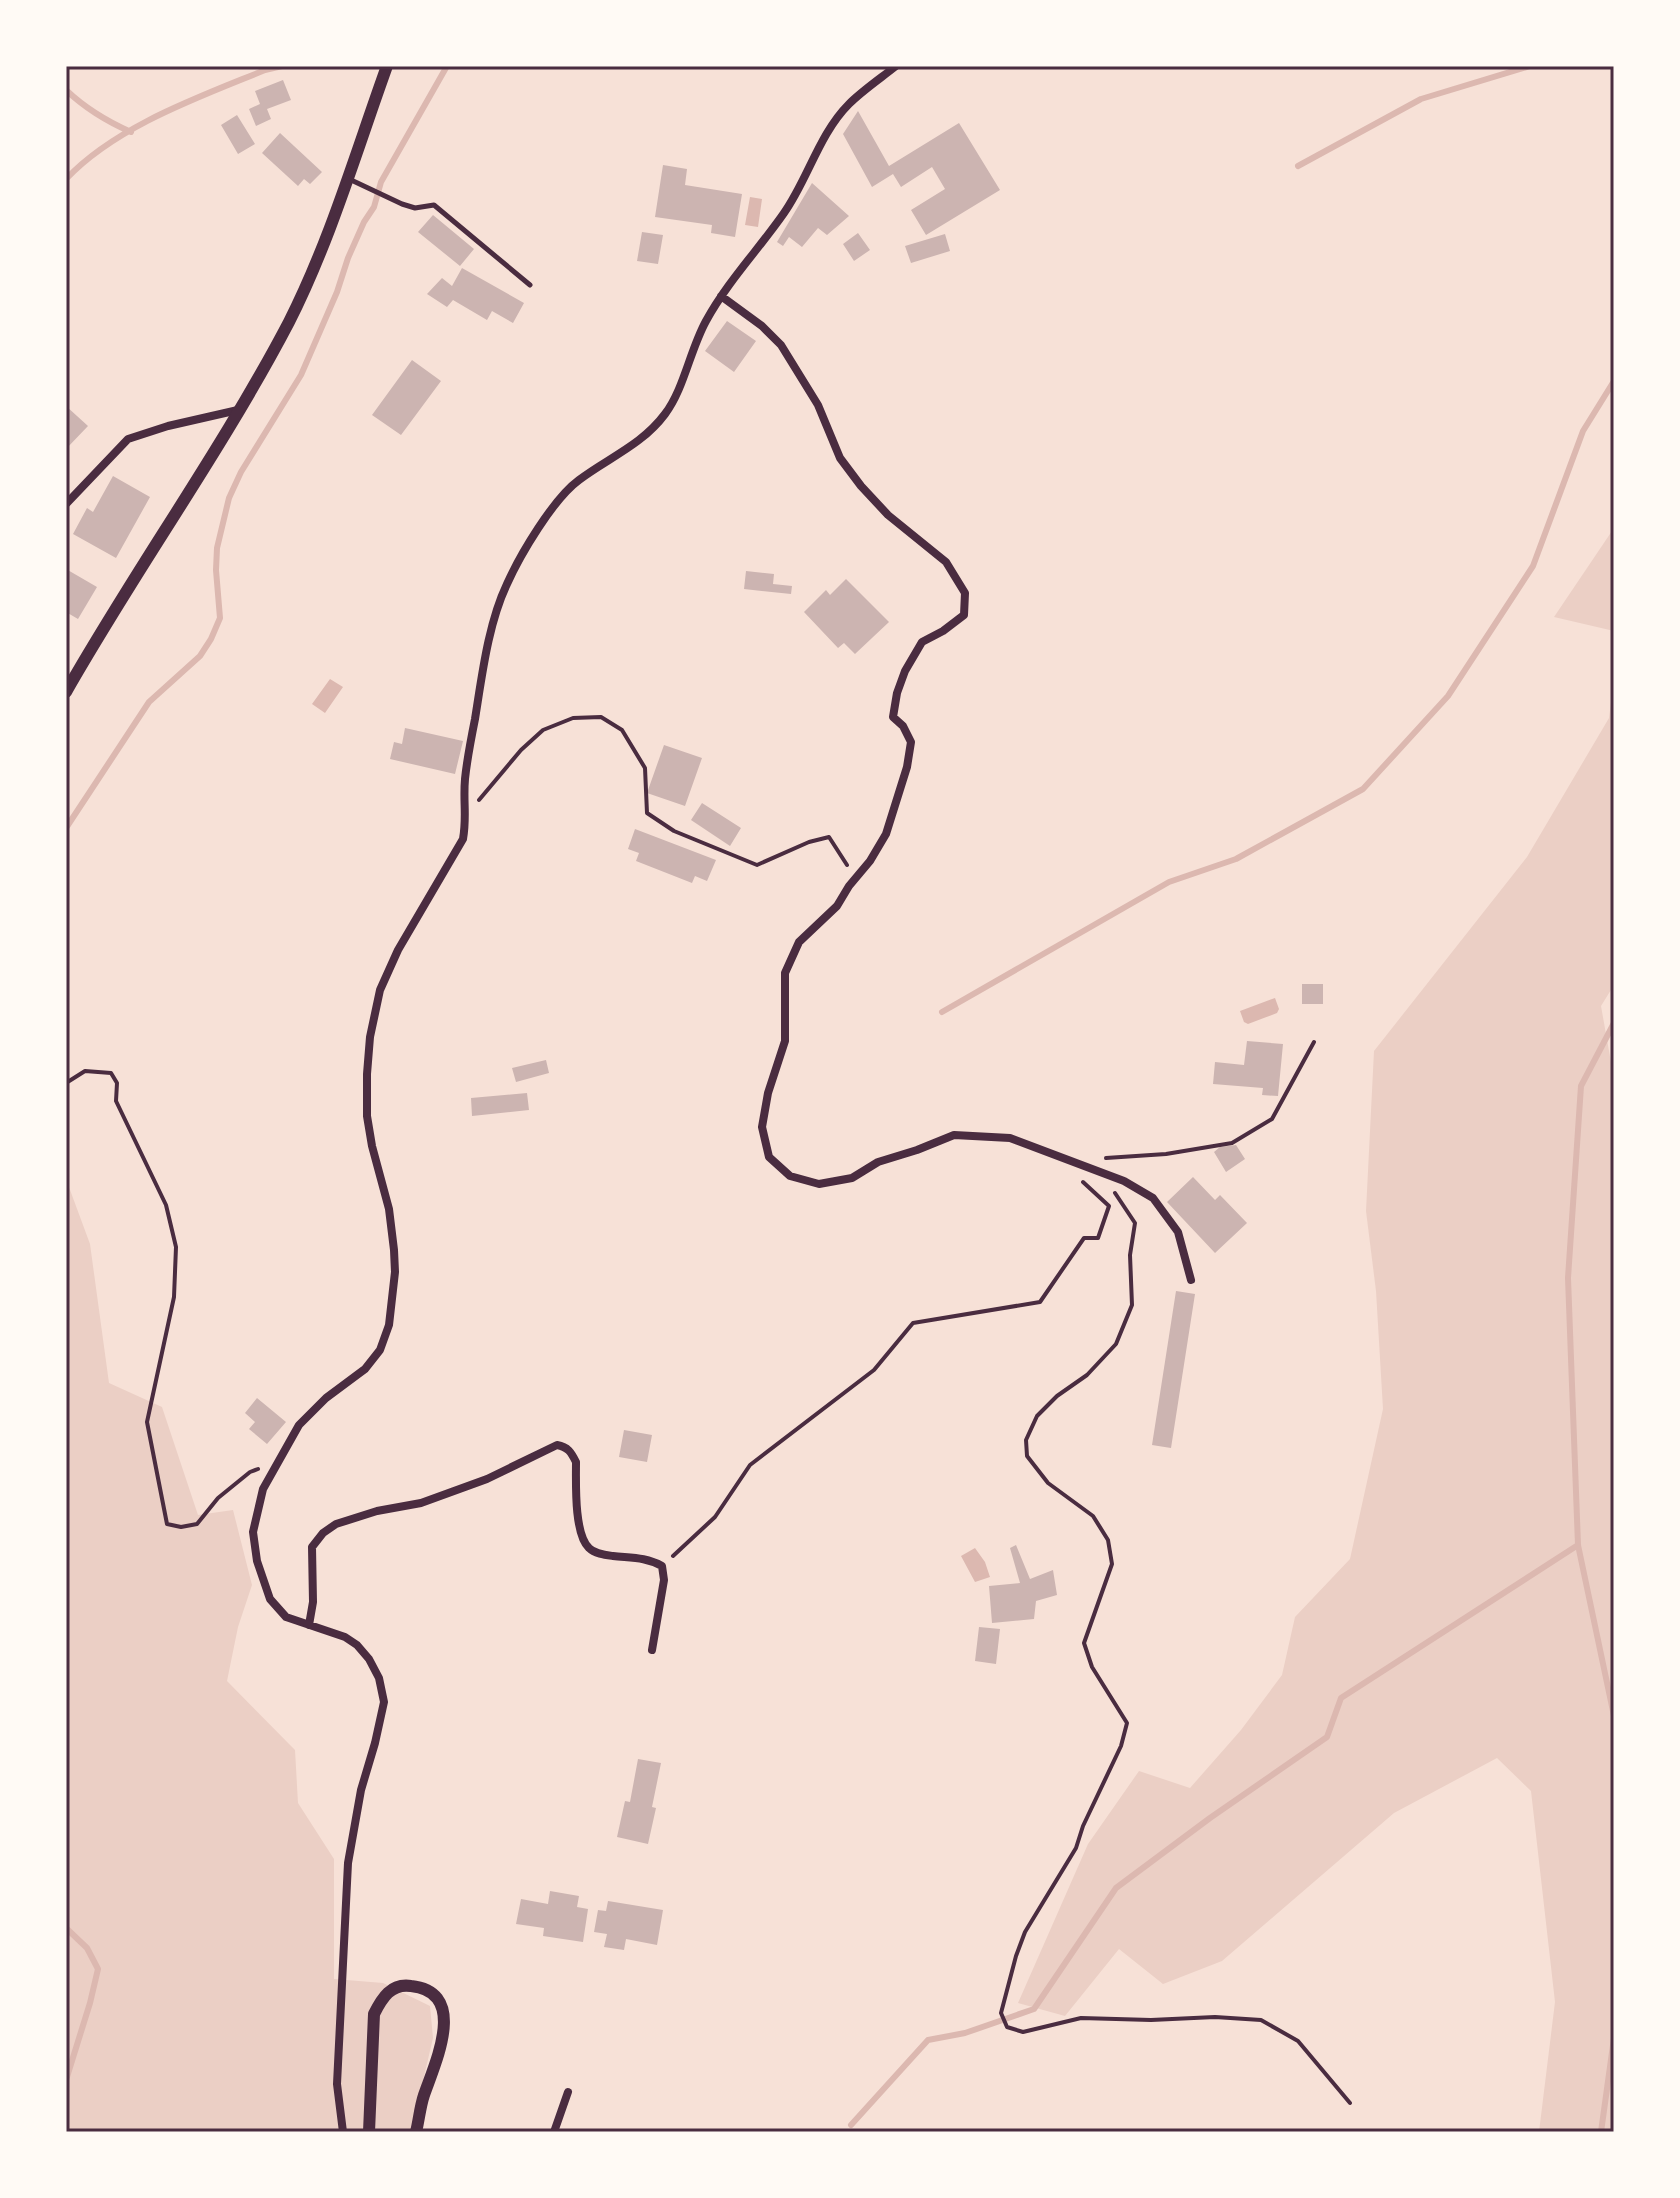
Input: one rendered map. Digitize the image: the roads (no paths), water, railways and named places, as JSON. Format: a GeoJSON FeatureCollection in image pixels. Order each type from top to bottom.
{"type":"FeatureCollection","features":[{"type":"Feature","properties":{"kind":"street"},"geometry":{"type":"LineString","coordinates":[[66,692],[238,410],[299,301],[348,179],[387,66]]}},
{"type":"Feature","properties":{"kind":"street"},"geometry":{"type":"LineString","coordinates":[[343,2132],[337,2084],[348,1863],[361,1790],[384,1702],[379,1678],[357,1645],[345,1637],[286,1617],[270,1599],[257,1561],[253,1532],[263,1489],[299,1425],[326,1398],[365,1369],[380,1350],[389,1325],[395,1272],[394,1250],[389,1209],[367,1116],[370,1037],[380,990],[392,963],[463,839],[465,780],[480,684],[507,583],[567,490],[594,469],[631,448],[665,414],[705,323],[721,296],[795,198],[827,133],[848,104],[896,66]]}},
{"type":"Feature","properties":{"kind":"street"},"geometry":{"type":"LineString","coordinates":[[721,296],[762,326],[781,345],[818,405],[840,458],[888,515],[946,562],[965,593],[964,615],[922,642],[905,671],[897,693],[893,717],[903,726],[911,742],[907,767],[886,834],[837,906],[799,942],[785,973],[785,1041],[768,1093],[762,1127],[769,1157],[790,1176],[819,1184],[852,1178],[878,1162],[954,1135],[1010,1138],[1124,1181],[1153,1198],[1178,1232],[1191,1280]]}},
{"type":"Feature","properties":{"kind":"street"},"geometry":{"type":"LineString","coordinates":[[66,504],[128,439],[238,410]]}},
{"type":"Feature","properties":{"kind":"street"},"geometry":{"type":"LineString","coordinates":[[309,1625],[313,1602],[312,1547],[323,1533],[336,1524],[377,1511],[421,1503],[487,1479],[557,1445],[566,1447],[576,1462],[580,1531],[590,1550],[608,1556],[651,1560],[662,1566],[664,1580],[652,1650]]}},
{"type":"Feature","properties":{"kind":"street"},"geometry":{"type":"LineString","coordinates":[[369,2132],[374,2014],[389,1992],[407,1985],[427,1990],[436,1997],[443,2012],[445,2028],[416,2132]]}},
{"type":"Feature","properties":{"kind":"street"},"geometry":{"type":"LineString","coordinates":[[554,2132],[568,2092]]}},
{"type":"Feature","properties":{"kind":"lane"},"geometry":{"type":"LineString","coordinates":[[348,179],[415,208],[434,205],[530,285]]}},
{"type":"Feature","properties":{"kind":"waterway"},"geometry":{"type":"LineString","coordinates":[[66,179],[86,160],[134,128],[213,91],[282,66]]}},
{"type":"Feature","properties":{"kind":"waterway"},"geometry":{"type":"LineString","coordinates":[[66,828],[149,702],[200,656],[211,639],[220,618],[217,548],[229,498],[241,472],[301,375],[337,292],[348,258],[374,207],[381,182],[447,66]]}},
{"type":"Feature","properties":{"kind":"waterway"},"geometry":{"type":"LineString","coordinates":[[1298,166],[1421,99],[1530,66]]}},
{"type":"Feature","properties":{"kind":"waterway"},"geometry":{"type":"LineString","coordinates":[[66,90],[97,114],[131,132]]}},
{"type":"Feature","properties":{"kind":"waterway"},"geometry":{"type":"LineString","coordinates":[[942,1012],[1169,882],[1236,859],[1363,789],[1448,696],[1533,566],[1583,431],[1614,381]]}},
{"type":"Feature","properties":{"kind":"waterway"},"geometry":{"type":"LineString","coordinates":[[1614,1023],[1581,1086],[1568,1278],[1578,1545],[1614,1716]]}},
{"type":"Feature","properties":{"kind":"waterway"},"geometry":{"type":"LineString","coordinates":[[851,2125],[928,2040],[965,2033],[1034,2009],[1116,1888],[1327,1737],[1341,1698],[1578,1545]]}},
{"type":"Feature","properties":{"kind":"waterway"},"geometry":{"type":"LineString","coordinates":[[66,1928],[87,1948],[98,1969],[66,2080]]}},
{"type":"Feature","properties":{"kind":"waterway"},"geometry":{"type":"LineString","coordinates":[[1601,2132],[1614,2038]]}}]}
